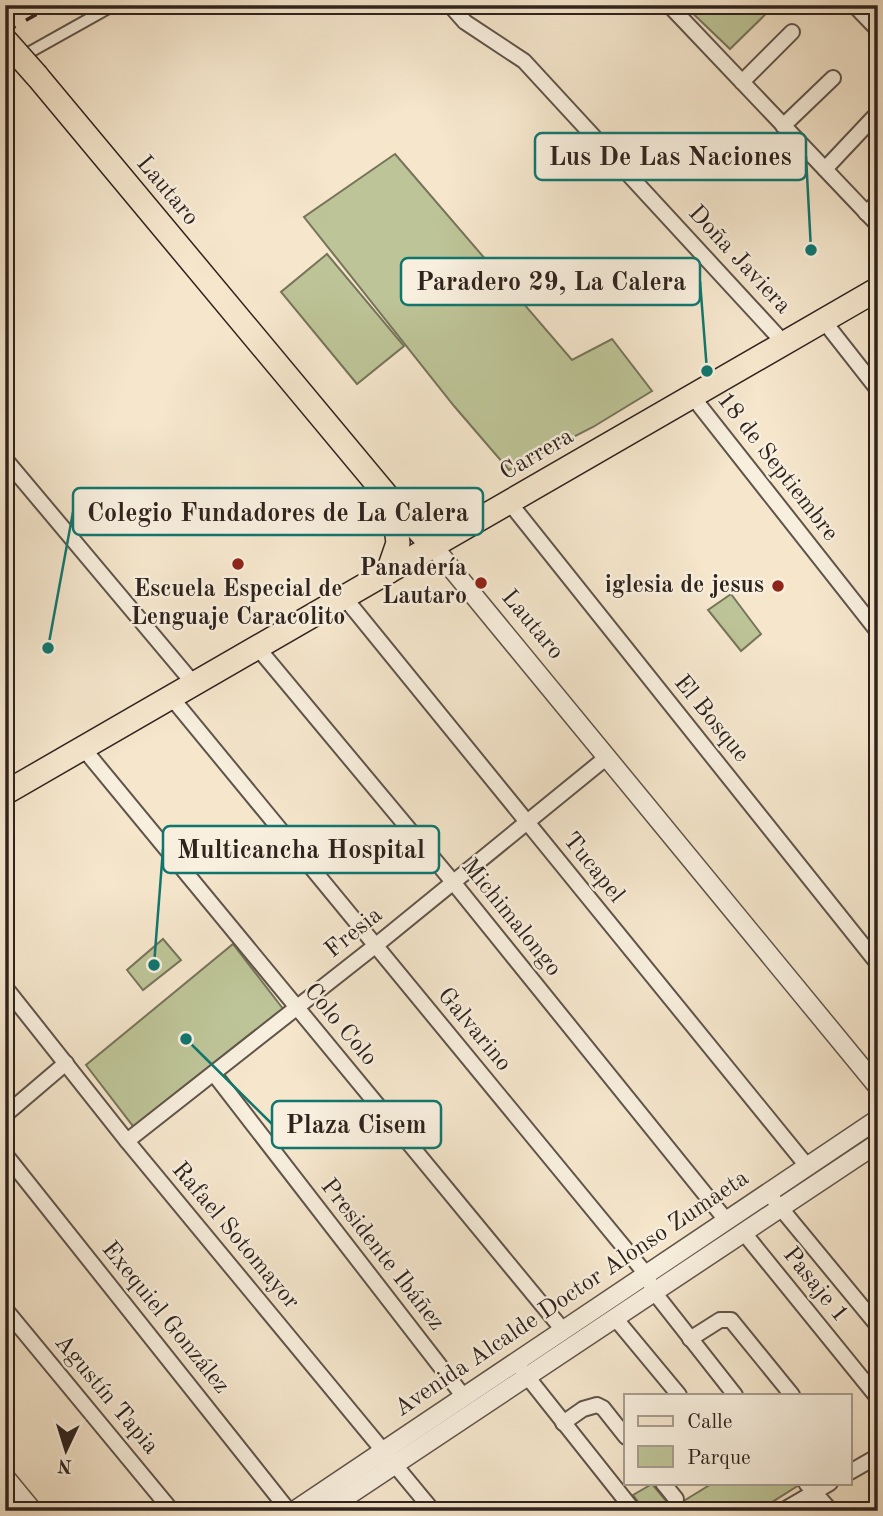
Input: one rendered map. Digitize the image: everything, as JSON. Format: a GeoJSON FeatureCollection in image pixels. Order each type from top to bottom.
{"type":"FeatureCollection","features":[{"type":"Feature","properties":{"kind":"main road","name":"Lautaro"},"geometry":{"type":"LineString","coordinates":[[5,40],[393,503],[433,546]]}},
{"type":"Feature","properties":{"kind":"main road","name":"Carrera"},"geometry":{"type":"LineString","coordinates":[[5,793],[878,289]]}},
{"type":"Feature","properties":{"kind":"main road"},"geometry":{"type":"LineString","coordinates":[[388,572],[398,544],[393,503]]}},
{"type":"Feature","properties":{"kind":"street"},"geometry":{"type":"LineString","coordinates":[[5,66],[114,5]]}},
{"type":"Feature","properties":{"kind":"street","name":"Doña Javiera"},"geometry":{"type":"LineString","coordinates":[[450,5],[465,22],[524,61],[784,343]]}},
{"type":"Feature","properties":{"kind":"street"},"geometry":{"type":"LineString","coordinates":[[669,5],[878,225]]}},
{"type":"Feature","properties":{"kind":"street"},"geometry":{"type":"LineString","coordinates":[[876,5],[859,10],[878,30]]}},
{"type":"Feature","properties":{"kind":"street"},"geometry":{"type":"LineString","coordinates":[[742,82],[792,32]]}},
{"type":"Feature","properties":{"kind":"street"},"geometry":{"type":"LineString","coordinates":[[783,126],[833,78]]}},
{"type":"Feature","properties":{"kind":"street"},"geometry":{"type":"LineString","coordinates":[[825,169],[874,117]]}},
{"type":"Feature","properties":{"kind":"street"},"geometry":{"type":"LineString","coordinates":[[866,213],[878,202]]}},
{"type":"Feature","properties":{"kind":"street"},"geometry":{"type":"LineString","coordinates":[[824,320],[878,390]]}},
{"type":"Feature","properties":{"kind":"street","name":"18 de Septiembre"},"geometry":{"type":"LineString","coordinates":[[692,396],[878,632]]}},
{"type":"Feature","properties":{"kind":"street"},"geometry":{"type":"LineString","coordinates":[[5,459],[194,684]]}},
{"type":"Feature","properties":{"kind":"street","name":"El Bosque"},"geometry":{"type":"LineString","coordinates":[[509,502],[878,964]]}},
{"type":"Feature","properties":{"kind":"street","name":"Lautaro"},"geometry":{"type":"LineString","coordinates":[[433,546],[878,1087]]}},
{"type":"Feature","properties":{"kind":"street","name":"Tucapel"},"geometry":{"type":"LineString","coordinates":[[344,597],[807,1166]]}},
{"type":"Feature","properties":{"kind":"street","name":"Michimalongo"},"geometry":{"type":"LineString","coordinates":[[257,647],[453,882],[726,1220]]}},
{"type":"Feature","properties":{"kind":"street","name":"Galvarino"},"geometry":{"type":"LineString","coordinates":[[171,697],[646,1274],[654,1292],[734,1394]]}},
{"type":"Feature","properties":{"kind":"street","name":"Colo Colo"},"geometry":{"type":"LineString","coordinates":[[83,748],[563,1330]]}},
{"type":"Feature","properties":{"kind":"street","name":"Fresia"},"geometry":{"type":"LineString","coordinates":[[127,1140],[375,946],[607,757]]}},
{"type":"Feature","properties":{"kind":"street","name":"Rafael Sotomayor"},"geometry":{"type":"LineString","coordinates":[[5,987],[127,1140],[433,1511]]}},
{"type":"Feature","properties":{"kind":"street"},"geometry":{"type":"LineString","coordinates":[[5,1115],[66,1063]]}},
{"type":"Feature","properties":{"kind":"street","name":"Presidente Ibáñez"},"geometry":{"type":"LineString","coordinates":[[214,1074],[464,1397]]}},
{"type":"Feature","properties":{"kind":"street","name":"Avenida Alcalde Doctor Alonso Zumaeta"},"geometry":{"type":"LineString","coordinates":[[324,1511],[394,1465],[521,1368],[563,1330],[878,1119]]}},
{"type":"Feature","properties":{"kind":"street","name":"Avenida Alcalde Doctor Alonso Zumaeta"},"geometry":{"type":"LineString","coordinates":[[292,1511],[464,1397],[615,1318],[878,1143]]}},
{"type":"Feature","properties":{"kind":"street","name":"Exequiel González"},"geometry":{"type":"LineString","coordinates":[[5,1154],[292,1511]]}},
{"type":"Feature","properties":{"kind":"street"},"geometry":{"type":"LineString","coordinates":[[768,1192],[878,1326]]}},
{"type":"Feature","properties":{"kind":"street","name":"Pasaje 1"},"geometry":{"type":"LineString","coordinates":[[744,1233],[878,1398]]}},
{"type":"Feature","properties":{"kind":"street","name":"Agustín Tapia"},"geometry":{"type":"LineString","coordinates":[[5,1309],[172,1511]]}},
{"type":"Feature","properties":{"kind":"street"},"geometry":{"type":"LineString","coordinates":[[615,1318],[678,1394]]}},
{"type":"Feature","properties":{"kind":"street"},"geometry":{"type":"LineString","coordinates":[[690,1339],[720,1320],[731,1320],[791,1394]]}},
{"type":"Feature","properties":{"kind":"street"},"geometry":{"type":"LineString","coordinates":[[521,1368],[634,1511]]}},
{"type":"Feature","properties":{"kind":"street"},"geometry":{"type":"LineString","coordinates":[[563,1423],[583,1409],[597,1405],[603,1408],[624,1434]]}},
{"type":"Feature","properties":{"kind":"street"},"geometry":{"type":"LineString","coordinates":[[852,1469],[878,1456]]}},
{"type":"Feature","properties":{"kind":"street"},"geometry":{"type":"LineString","coordinates":[[6,1479],[33,1511]]}},
{"type":"Feature","properties":{"kind":"street"},"geometry":{"type":"LineString","coordinates":[[664,1484],[676,1499]]}},
{"type":"Feature","properties":{"kind":"street"},"geometry":{"type":"LineString","coordinates":[[782,1511],[810,1487],[831,1511]]}},
{"type":"Feature","properties":{"kind":"green space"},"geometry":{"type":"Polygon","coordinates":[[[684,5],[775,5],[730,49],[684,5]]]}},
{"type":"Feature","properties":{"kind":"green space"},"geometry":{"type":"Polygon","coordinates":[[[395,154],[572,360],[612,339],[652,391],[593,427],[509,470],[454,406],[304,217],[395,154]]]}},
{"type":"Feature","properties":{"kind":"green space"},"geometry":{"type":"Polygon","coordinates":[[[327,254],[404,346],[357,384],[281,292],[327,254]]]}},
{"type":"Feature","properties":{"kind":"green space"},"geometry":{"type":"Polygon","coordinates":[[[731,594],[761,634],[741,651],[708,610],[731,594]]]}},
{"type":"Feature","properties":{"kind":"green space"},"geometry":{"type":"Polygon","coordinates":[[[163,939],[181,960],[143,990],[127,970],[163,939]]]}},
{"type":"Feature","properties":{"kind":"green space"},"geometry":{"type":"Polygon","coordinates":[[[233,944],[287,1014],[136,1130],[86,1065],[233,944]]]}},
{"type":"Feature","properties":{"kind":"green space"},"geometry":{"type":"Polygon","coordinates":[[[652,1484],[672,1508],[711,1484],[799,1485],[758,1511],[645,1511],[633,1495],[652,1484]]]}},
{"type":"Feature","properties":{"kind":"railway"},"geometry":{"type":"LineString","coordinates":[[5,32],[53,5]]}},
{"type":"Feature","properties":{"kind":"place","name":"Lus De Las Naciones"},"geometry":{"type":"Point","coordinates":[811,250]}},
{"type":"Feature","properties":{"kind":"place","name":"Paradero 29, La Calera"},"geometry":{"type":"Point","coordinates":[707,371]}},
{"type":"Feature","properties":{"kind":"place","name":"Escuela Especial de Lenguaje Caracolito"},"geometry":{"type":"Point","coordinates":[238,564]}},
{"type":"Feature","properties":{"kind":"place","name":"Panadería Lautaro"},"geometry":{"type":"Point","coordinates":[481,583]}},
{"type":"Feature","properties":{"kind":"place","name":"iglesia de jesus"},"geometry":{"type":"Point","coordinates":[778,586]}},
{"type":"Feature","properties":{"kind":"place","name":"Colegio Fundadores de La Calera"},"geometry":{"type":"Point","coordinates":[48,648]}},
{"type":"Feature","properties":{"kind":"place","name":"Multicancha Hospital"},"geometry":{"type":"Point","coordinates":[154,965]}},
{"type":"Feature","properties":{"kind":"place","name":"Plaza Cisem"},"geometry":{"type":"Point","coordinates":[186,1039]}}]}
